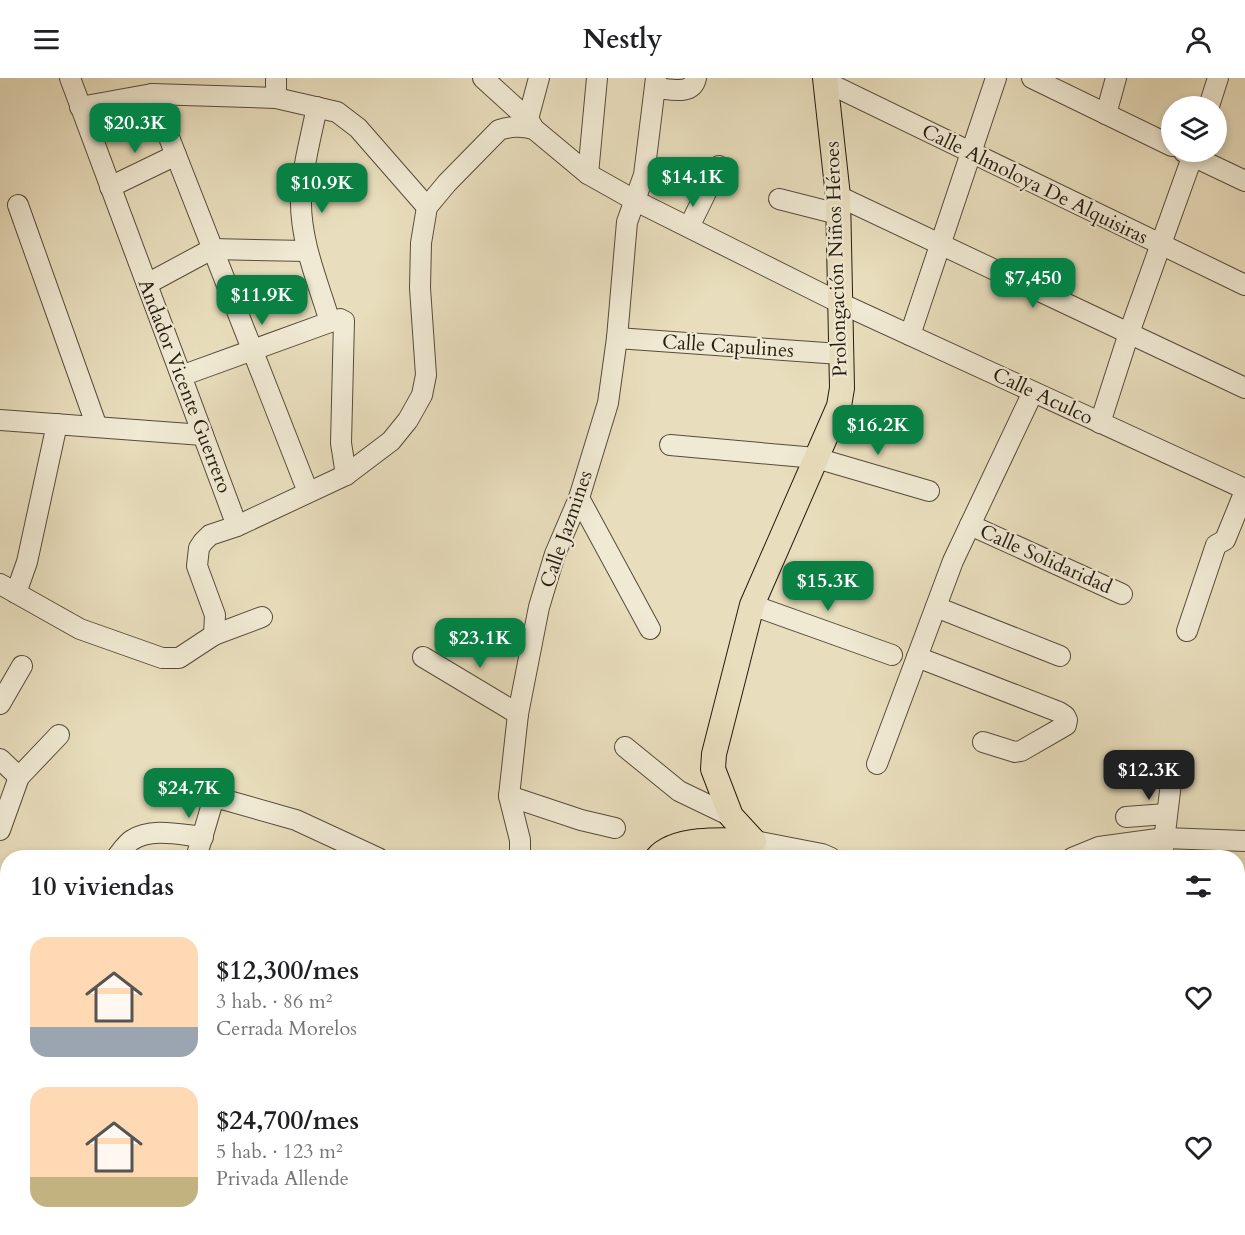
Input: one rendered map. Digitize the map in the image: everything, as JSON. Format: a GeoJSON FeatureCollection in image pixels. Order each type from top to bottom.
{"type":"FeatureCollection","features":[{"type":"Feature","properties":{"kind":"main road","name":"Prolongación Niños Héroes"},"geometry":{"type":"LineString","coordinates":[[754,841],[731,816],[713,769],[714,754],[752,604],[839,406],[842,388],[838,205],[826,80]]}},
{"type":"Feature","properties":{"kind":"main road"},"geometry":{"type":"LineString","coordinates":[[666,850],[719,840],[754,841]]}},
{"type":"Feature","properties":{"kind":"street","name":"Calle Aculco"},"geometry":{"type":"LineString","coordinates":[[483,78],[588,174],[636,201],[840,303],[1245,490]]}},
{"type":"Feature","properties":{"kind":"street"},"geometry":{"type":"LineString","coordinates":[[214,635],[215,615],[197,566],[199,548],[210,535],[237,526],[346,475],[391,441],[408,420],[422,395],[426,375],[420,288],[421,243],[427,207],[499,130],[510,126],[531,124],[539,78]]}},
{"type":"Feature","properties":{"kind":"street"},"geometry":{"type":"LineString","coordinates":[[588,174],[597,78]]}},
{"type":"Feature","properties":{"kind":"street"},"geometry":{"type":"LineString","coordinates":[[656,83],[688,90],[693,87],[696,78]]}},
{"type":"Feature","properties":{"kind":"street"},"geometry":{"type":"LineString","coordinates":[[910,335],[996,78]]}},
{"type":"Feature","properties":{"kind":"street"},"geometry":{"type":"LineString","coordinates":[[1032,78],[1161,141]]}},
{"type":"Feature","properties":{"kind":"street"},"geometry":{"type":"LineString","coordinates":[[1106,114],[1116,78]]}},
{"type":"Feature","properties":{"kind":"street"},"geometry":{"type":"LineString","coordinates":[[1212,96],[1218,78]]}},
{"type":"Feature","properties":{"kind":"street","name":"Andador Vicente Guerrero"},"geometry":{"type":"LineString","coordinates":[[70,79],[237,526]]}},
{"type":"Feature","properties":{"kind":"street","name":"Calle Almoloya De Alquisiras"},"geometry":{"type":"LineString","coordinates":[[826,80],[1245,285]]}},
{"type":"Feature","properties":{"kind":"street","name":"Calle Jazmines"},"geometry":{"type":"LineString","coordinates":[[520,850],[520,840],[508,796],[518,714],[539,607],[555,554],[579,498],[608,403],[617,338],[627,222],[644,175],[656,83]]}},
{"type":"Feature","properties":{"kind":"street"},"geometry":{"type":"LineString","coordinates":[[81,107],[177,87],[276,88],[317,107],[337,112],[358,128],[427,207]]}},
{"type":"Feature","properties":{"kind":"street"},"geometry":{"type":"LineString","coordinates":[[152,94],[308,492]]}},
{"type":"Feature","properties":{"kind":"street"},"geometry":{"type":"LineString","coordinates":[[317,107],[303,179],[301,202],[308,251],[337,321],[341,443],[346,475]]}},
{"type":"Feature","properties":{"kind":"street"},"geometry":{"type":"LineString","coordinates":[[110,187],[176,155]]}},
{"type":"Feature","properties":{"kind":"street"},"geometry":{"type":"LineString","coordinates":[[1100,423],[1187,162]]}},
{"type":"Feature","properties":{"kind":"street"},"geometry":{"type":"LineString","coordinates":[[1208,162],[1245,181]]}},
{"type":"Feature","properties":{"kind":"street"},"geometry":{"type":"LineString","coordinates":[[689,227],[719,166]]}},
{"type":"Feature","properties":{"kind":"street"},"geometry":{"type":"LineString","coordinates":[[779,199],[838,205],[942,245],[1245,387]]}},
{"type":"Feature","properties":{"kind":"street"},"geometry":{"type":"LineString","coordinates":[[18,205],[97,427]]}},
{"type":"Feature","properties":{"kind":"street"},"geometry":{"type":"LineString","coordinates":[[147,284],[212,249],[308,251]]}},
{"type":"Feature","properties":{"kind":"street"},"geometry":{"type":"LineString","coordinates":[[181,376],[337,321]]}},
{"type":"Feature","properties":{"kind":"street","name":"Calle Capulines"},"geometry":{"type":"LineString","coordinates":[[617,338],[840,354]]}},
{"type":"Feature","properties":{"kind":"street"},"geometry":{"type":"LineString","coordinates":[[877,764],[969,525],[1033,392]]}},
{"type":"Feature","properties":{"kind":"street"},"geometry":{"type":"LineString","coordinates":[[0,420],[203,435]]}},
{"type":"Feature","properties":{"kind":"street"},"geometry":{"type":"LineString","coordinates":[[57,424],[27,562],[8,588],[80,629],[162,658],[179,658],[214,635],[262,617]]}},
{"type":"Feature","properties":{"kind":"street"},"geometry":{"type":"LineString","coordinates":[[670,445],[816,458],[929,491]]}},
{"type":"Feature","properties":{"kind":"street"},"geometry":{"type":"LineString","coordinates":[[1187,631],[1216,545],[1225,540],[1245,490]]}},
{"type":"Feature","properties":{"kind":"street"},"geometry":{"type":"LineString","coordinates":[[579,498],[650,629]]}},
{"type":"Feature","properties":{"kind":"street","name":"Calle Solidaridad"},"geometry":{"type":"LineString","coordinates":[[969,525],[1122,594]]}},
{"type":"Feature","properties":{"kind":"street"},"geometry":{"type":"LineString","coordinates":[[752,604],[892,655]]}},
{"type":"Feature","properties":{"kind":"street"},"geometry":{"type":"LineString","coordinates":[[936,607],[1060,656]]}},
{"type":"Feature","properties":{"kind":"street"},"geometry":{"type":"LineString","coordinates":[[423,657],[518,714]]}},
{"type":"Feature","properties":{"kind":"street"},"geometry":{"type":"LineString","coordinates":[[917,657],[1059,712],[1067,720],[1066,725],[1021,751],[1010,751],[983,742]]}},
{"type":"Feature","properties":{"kind":"street"},"geometry":{"type":"LineString","coordinates":[[0,704],[22,666]]}},
{"type":"Feature","properties":{"kind":"street"},"geometry":{"type":"LineString","coordinates":[[0,830],[19,777],[59,735]]}},
{"type":"Feature","properties":{"kind":"street"},"geometry":{"type":"LineString","coordinates":[[625,747],[679,791],[731,816]]}},
{"type":"Feature","properties":{"kind":"street"},"geometry":{"type":"LineString","coordinates":[[0,759],[19,777]]}},
{"type":"Feature","properties":{"kind":"street"},"geometry":{"type":"LineString","coordinates":[[1163,850],[1173,766]]}},
{"type":"Feature","properties":{"kind":"street"},"geometry":{"type":"LineString","coordinates":[[508,796],[581,820],[615,828]]}},
{"type":"Feature","properties":{"kind":"street"},"geometry":{"type":"LineString","coordinates":[[199,850],[212,804],[222,799],[296,820],[361,850]]}},
{"type":"Feature","properties":{"kind":"street"},"geometry":{"type":"LineString","coordinates":[[1126,817],[1166,813]]}},
{"type":"Feature","properties":{"kind":"street"},"geometry":{"type":"LineString","coordinates":[[123,850],[131,840],[146,834],[167,833],[203,837]]}},
{"type":"Feature","properties":{"kind":"street"},"geometry":{"type":"LineString","coordinates":[[1092,850],[1165,838],[1245,841]]}},
{"type":"Feature","properties":{"kind":"street"},"geometry":{"type":"LineString","coordinates":[[754,841],[801,850]]}}]}
